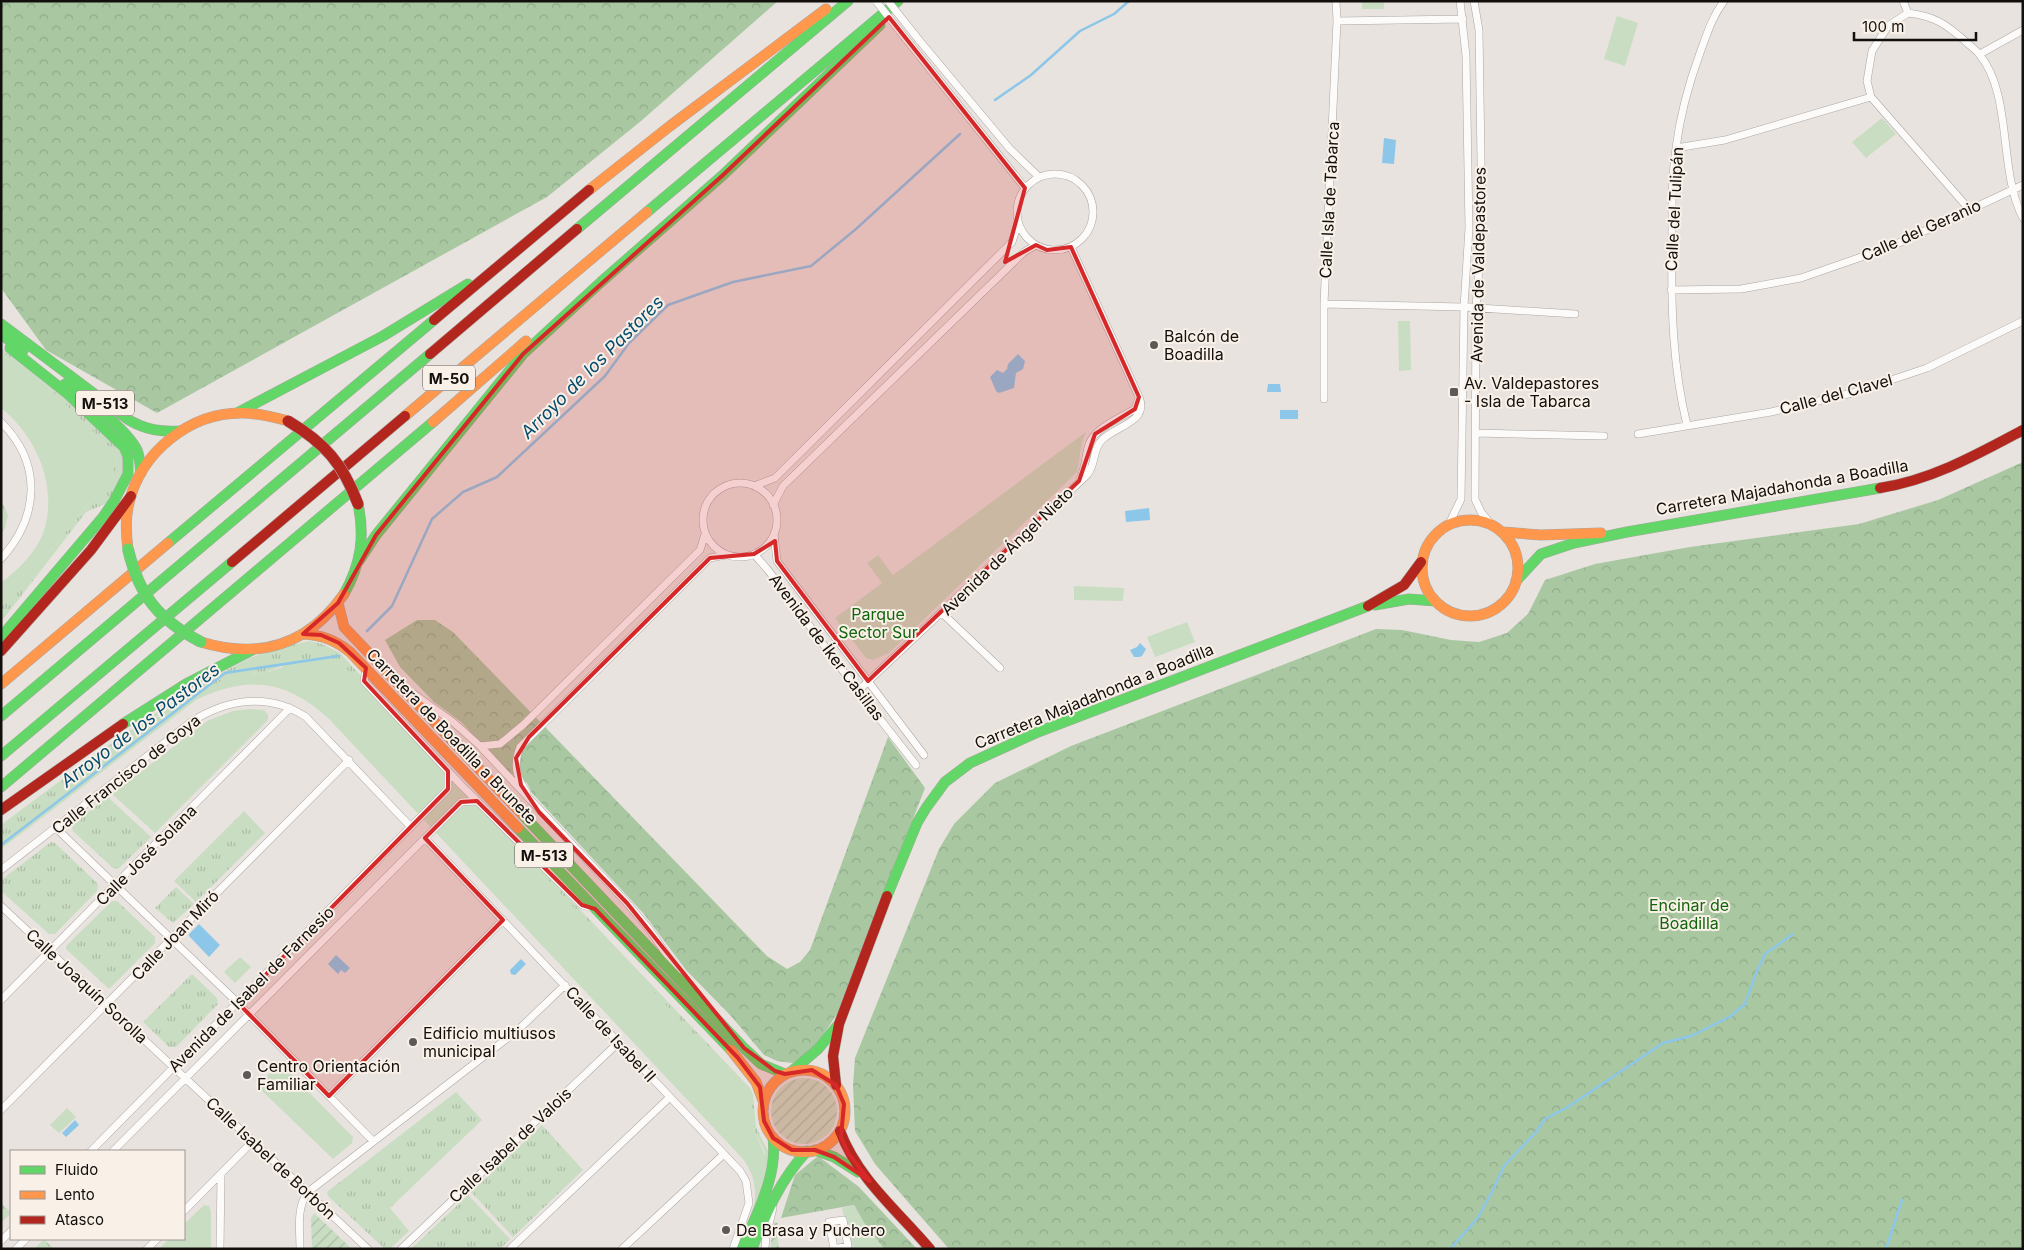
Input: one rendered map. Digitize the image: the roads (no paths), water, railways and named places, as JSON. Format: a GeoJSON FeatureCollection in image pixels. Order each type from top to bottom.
{"type":"FeatureCollection","features":[{"type":"Feature","properties":{"kind":"main road"},"geometry":{"type":"LineString","coordinates":[[237,413],[353,352],[440,303],[480,276],[670,126],[835,1]]}},
{"type":"Feature","properties":{"kind":"main road","name":"M-50"},"geometry":{"type":"LineString","coordinates":[[1,716],[848,1]]}},
{"type":"Feature","properties":{"kind":"main road","name":"M-50"},"geometry":{"type":"LineString","coordinates":[[1,756],[898,1]]}},
{"type":"Feature","properties":{"kind":"main road"},"geometry":{"type":"LineString","coordinates":[[359,561],[376,535],[523,354],[722,175],[905,1]]}},
{"type":"Feature","properties":{"kind":"main road"},"geometry":{"type":"LineString","coordinates":[[1,684],[380,364],[446,311],[542,228]]}},
{"type":"Feature","properties":{"kind":"main road"},"geometry":{"type":"LineString","coordinates":[[1,787],[380,469],[538,331],[601,282]]}},
{"type":"Feature","properties":{"kind":"main road","name":"M-513"},"geometry":{"type":"LineString","coordinates":[[1,324],[121,415],[142,428],[160,432],[180,431]]}},
{"type":"Feature","properties":{"kind":"main road","name":"M-513"},"geometry":{"type":"LineString","coordinates":[[1,334],[96,409],[127,437],[137,450],[141,473]]}},
{"type":"Feature","properties":{"kind":"main road"},"geometry":{"type":"LineString","coordinates":[[1,636],[103,517],[120,491],[131,463],[130,455],[124,447],[68,394],[10,348]]}},
{"type":"Feature","properties":{"kind":"main road","name":"M-513"},"geometry":{"type":"LineString","coordinates":[[237,413],[261,414],[288,421],[309,432],[332,454],[350,480],[358,504],[362,528],[359,561],[338,603],[317,624],[303,634],[281,644],[252,650],[223,648],[201,642],[185,634],[155,610],[143,594],[137,581],[128,549],[126,525],[131,496],[141,473],[154,454],[180,431],[206,419],[237,413]]}},
{"type":"Feature","properties":{"kind":"main road","name":"Carretera Majadahonda a Boadilla"},"geometry":{"type":"LineString","coordinates":[[1516,581],[1541,554],[1574,543],[1627,532],[1889,487],[1929,475],[1968,458],[2023,430]]}},
{"type":"Feature","properties":{"kind":"main road"},"geometry":{"type":"LineString","coordinates":[[1,651],[91,550],[131,496]]}},
{"type":"Feature","properties":{"kind":"main road"},"geometry":{"type":"LineString","coordinates":[[1463,520],[1478,520],[1491,524],[1503,532],[1511,543],[1516,555],[1518,568],[1516,581],[1510,594],[1501,605],[1488,613],[1474,616],[1460,615],[1446,610],[1435,602],[1426,590],[1421,562],[1424,550],[1430,539],[1439,530],[1450,524],[1463,520]]}},
{"type":"Feature","properties":{"kind":"main road","name":"Carretera Majadahonda a Boadilla"},"geometry":{"type":"LineString","coordinates":[[1503,532],[1541,535],[1627,532]]}},
{"type":"Feature","properties":{"kind":"main road","name":"Carretera Majadahonda a Boadilla"},"geometry":{"type":"LineString","coordinates":[[836,1085],[833,1056],[839,1024],[917,823],[926,808],[949,779],[970,763],[1038,732],[1366,607],[1404,585],[1421,562]]}},
{"type":"Feature","properties":{"kind":"main road","name":"Carretera Majadahonda a Boadilla"},"geometry":{"type":"LineString","coordinates":[[1366,607],[1409,599],[1435,602]]}},
{"type":"Feature","properties":{"kind":"main road","name":"Carretera de Boadilla a Brunete"},"geometry":{"type":"LineString","coordinates":[[338,603],[344,627],[719,1022],[761,1064],[788,1073]]}},
{"type":"Feature","properties":{"kind":"main road","name":"Carretera de Boadilla a Brunete"},"geometry":{"type":"LineString","coordinates":[[303,634],[321,635],[339,643],[366,668],[738,1058],[756,1082],[764,1103]]}},
{"type":"Feature","properties":{"kind":"main road"},"geometry":{"type":"LineString","coordinates":[[1,810],[142,712],[225,662],[252,650]]}},
{"type":"Feature","properties":{"kind":"main road","name":"Carretera Majadahonda a Boadilla"},"geometry":{"type":"LineString","coordinates":[[788,1073],[818,1049],[839,1024]]}},
{"type":"Feature","properties":{"kind":"main road","name":"M-513"},"geometry":{"type":"LineString","coordinates":[[788,1073],[805,1070],[819,1072],[836,1085]]}},
{"type":"Feature","properties":{"kind":"main road"},"geometry":{"type":"LineString","coordinates":[[764,1103],[771,1086],[788,1073]]}},
{"type":"Feature","properties":{"kind":"main road"},"geometry":{"type":"LineString","coordinates":[[752,1249],[770,1203],[790,1170],[811,1151],[829,1143],[840,1131],[845,1111],[843,1097],[836,1085]]}},
{"type":"Feature","properties":{"kind":"main road","name":"M-513"},"geometry":{"type":"LineString","coordinates":[[764,1103],[764,1122],[773,1138]]}},
{"type":"Feature","properties":{"kind":"main road"},"geometry":{"type":"LineString","coordinates":[[840,1131],[848,1153],[930,1249]]}},
{"type":"Feature","properties":{"kind":"main road"},"geometry":{"type":"LineString","coordinates":[[773,1138],[785,1147],[799,1151],[811,1151],[849,1165],[870,1181]]}},
{"type":"Feature","properties":{"kind":"main road"},"geometry":{"type":"LineString","coordinates":[[742,1249],[772,1173],[775,1154],[773,1138]]}},
{"type":"Feature","properties":{"kind":"street"},"geometry":{"type":"LineString","coordinates":[[876,1],[1025,188]]}},
{"type":"Feature","properties":{"kind":"street"},"geometry":{"type":"LineString","coordinates":[[888,1],[1010,149],[1039,177]]}},
{"type":"Feature","properties":{"kind":"street","name":"Calle Isla de Tabarca"},"geometry":{"type":"LineString","coordinates":[[1324,399],[1324,304],[1337,21],[1336,1]]}},
{"type":"Feature","properties":{"kind":"street","name":"Avenida de Valdepastores"},"geometry":{"type":"LineString","coordinates":[[1450,524],[1461,499],[1464,307],[1469,228],[1466,56],[1460,1]]}},
{"type":"Feature","properties":{"kind":"street","name":"Avenida de Valdepastores"},"geometry":{"type":"LineString","coordinates":[[1474,1],[1479,30],[1482,225],[1476,308],[1475,499],[1481,512],[1491,524]]}},
{"type":"Feature","properties":{"kind":"street","name":"Calle del Tulipán"},"geometry":{"type":"LineString","coordinates":[[1687,425],[1679,393],[1671,290],[1672,201],[1676,148],[1689,84],[1714,14],[1724,1]]}},
{"type":"Feature","properties":{"kind":"street"},"geometry":{"type":"LineString","coordinates":[[1903,1],[1908,13]]}},
{"type":"Feature","properties":{"kind":"street"},"geometry":{"type":"LineString","coordinates":[[1969,209],[1871,98],[1868,81],[1872,51],[1888,26],[1908,13],[1929,16],[1954,31],[1980,54],[1996,85],[2013,190],[2023,218]]}},
{"type":"Feature","properties":{"kind":"street"},"geometry":{"type":"LineString","coordinates":[[1337,21],[1462,19]]}},
{"type":"Feature","properties":{"kind":"street"},"geometry":{"type":"LineString","coordinates":[[1980,54],[2023,30]]}},
{"type":"Feature","properties":{"kind":"street"},"geometry":{"type":"LineString","coordinates":[[1676,148],[1725,140],[1871,98]]}},
{"type":"Feature","properties":{"kind":"street"},"geometry":{"type":"LineString","coordinates":[[754,486],[775,478],[1012,242],[1018,223],[1017,205],[1025,188],[1039,177],[1050,174],[1063,174],[1074,178],[1083,186],[1090,196],[1094,208],[1093,220],[1089,231],[1071,247],[1059,250],[1047,250],[1036,245],[1025,236],[1018,223]]}},
{"type":"Feature","properties":{"kind":"street","name":"Calle del Geranio"},"geometry":{"type":"LineString","coordinates":[[1671,290],[1741,289],[1801,278],[1890,247],[2023,185]]}},
{"type":"Feature","properties":{"kind":"street"},"geometry":{"type":"LineString","coordinates":[[773,505],[783,486],[1024,252],[1036,245]]}},
{"type":"Feature","properties":{"kind":"street","name":"Avenida de Ángel Nieto"},"geometry":{"type":"LineString","coordinates":[[858,691],[1090,472],[1095,451],[1102,440],[1137,418],[1141,411],[1142,404],[1071,247]]}},
{"type":"Feature","properties":{"kind":"street"},"geometry":{"type":"LineString","coordinates":[[1324,304],[1464,307],[1575,314]]}},
{"type":"Feature","properties":{"kind":"street","name":"Calle del Clavel"},"geometry":{"type":"LineString","coordinates":[[1638,434],[1771,412],[1852,393],[1927,368],[2023,321]]}},
{"type":"Feature","properties":{"kind":"street"},"geometry":{"type":"LineString","coordinates":[[1,422],[20,446],[28,466],[31,485],[28,516],[12,548],[1,559]]}},
{"type":"Feature","properties":{"kind":"street"},"geometry":{"type":"LineString","coordinates":[[1476,433],[1604,436]]}},
{"type":"Feature","properties":{"kind":"street"},"geometry":{"type":"LineString","coordinates":[[539,812],[521,785],[516,769],[516,758],[520,747],[710,558],[726,555],[740,557],[754,554],[766,546],[774,534],[777,520],[773,505],[766,494],[754,486],[740,483],[727,486],[714,494],[706,506],[702,520],[705,534],[713,546],[726,555]]}},
{"type":"Feature","properties":{"kind":"street"},"geometry":{"type":"LineString","coordinates":[[480,746],[500,744],[523,725],[700,550],[705,534]]}},
{"type":"Feature","properties":{"kind":"street","name":"Avenida de Íker Casillas"},"geometry":{"type":"LineString","coordinates":[[774,534],[777,560],[924,755]]}},
{"type":"Feature","properties":{"kind":"street","name":"Avenida de Íker Casillas"},"geometry":{"type":"LineString","coordinates":[[754,554],[916,765]]}},
{"type":"Feature","properties":{"kind":"street"},"geometry":{"type":"LineString","coordinates":[[942,613],[1000,668]]}},
{"type":"Feature","properties":{"kind":"street"},"geometry":{"type":"LineString","coordinates":[[366,668],[364,681],[448,771],[582,906],[595,909]]}},
{"type":"Feature","properties":{"kind":"street"},"geometry":{"type":"LineString","coordinates":[[396,680],[453,722],[480,746],[649,929],[670,962],[719,1022]]}},
{"type":"Feature","properties":{"kind":"street","name":"Calle Francisco de Goya"},"geometry":{"type":"LineString","coordinates":[[1,870],[204,713],[222,705],[246,700],[290,708]]}},
{"type":"Feature","properties":{"kind":"street"},"geometry":{"type":"LineString","coordinates":[[290,708],[306,717],[411,827]]}},
{"type":"Feature","properties":{"kind":"street","name":"Calle José Solana"},"geometry":{"type":"LineString","coordinates":[[1,1000],[116,886],[290,708]]}},
{"type":"Feature","properties":{"kind":"street","name":"Calle Joan Miró"},"geometry":{"type":"LineString","coordinates":[[1,1110],[349,760]]}},
{"type":"Feature","properties":{"kind":"street","name":"Avenida de Isabel de Farnesio"},"geometry":{"type":"LineString","coordinates":[[91,1150],[448,789],[448,771]]}},
{"type":"Feature","properties":{"kind":"street","name":"Avenida de Isabel de Farnesio"},"geometry":{"type":"LineString","coordinates":[[114,1150],[461,802],[477,800]]}},
{"type":"Feature","properties":{"kind":"street"},"geometry":{"type":"LineString","coordinates":[[56,828],[238,1003],[373,1141]]}},
{"type":"Feature","properties":{"kind":"street","name":"Calle de Isabel II"},"geometry":{"type":"LineString","coordinates":[[425,838],[670,1096],[724,1154],[746,1181],[749,1195],[747,1212],[733,1249]]}},
{"type":"Feature","properties":{"kind":"street","name":"Calle Joaquín Sorolla"},"geometry":{"type":"LineString","coordinates":[[1,906],[174,1067]]}},
{"type":"Feature","properties":{"kind":"street"},"geometry":{"type":"LineString","coordinates":[[329,1096],[503,920]]}},
{"type":"Feature","properties":{"kind":"street"},"geometry":{"type":"LineString","coordinates":[[300,1249],[301,1207],[303,1198],[308,1192],[511,1035],[565,985]]}},
{"type":"Feature","properties":{"kind":"street","name":"Calle Isabel de Valois"},"geometry":{"type":"LineString","coordinates":[[401,1249],[619,1042]]}},
{"type":"Feature","properties":{"kind":"street","name":"Calle Isabel de Borbón"},"geometry":{"type":"LineString","coordinates":[[174,1067],[368,1249]]}},
{"type":"Feature","properties":{"kind":"street"},"geometry":{"type":"LineString","coordinates":[[510,1249],[670,1096]]}},
{"type":"Feature","properties":{"kind":"street"},"geometry":{"type":"LineString","coordinates":[[185,1210],[253,1141]]}},
{"type":"Feature","properties":{"kind":"street"},"geometry":{"type":"LineString","coordinates":[[622,1249],[724,1154]]}},
{"type":"Feature","properties":{"kind":"street"},"geometry":{"type":"LineString","coordinates":[[765,1249],[772,1211],[790,1170]]}},
{"type":"Feature","properties":{"kind":"street"},"geometry":{"type":"LineString","coordinates":[[220,1249],[221,1173]]}},
{"type":"Feature","properties":{"kind":"street"},"geometry":{"type":"LineString","coordinates":[[843,1220],[848,1248],[834,1249],[829,1222],[843,1220]]}},
{"type":"Feature","properties":{"kind":"street"},"geometry":{"type":"LineString","coordinates":[[1,1241],[10,1232]]}},
{"type":"Feature","properties":{"kind":"street"},"geometry":{"type":"LineString","coordinates":[[16,1249],[25,1240]]}},
{"type":"Feature","properties":{"kind":"street"},"geometry":{"type":"LineString","coordinates":[[147,1249],[156,1240]]}},
{"type":"Feature","properties":{"kind":"water"},"geometry":{"type":"Polygon","coordinates":[[[1384,138],[1396,140],[1394,164],[1382,163],[1384,138]]]}},
{"type":"Feature","properties":{"kind":"water"},"geometry":{"type":"Polygon","coordinates":[[[1018,354],[1025,361],[1023,369],[1016,373],[1014,388],[999,393],[996,391],[990,377],[997,370],[1003,373],[1007,369],[1008,364],[1018,354]]]}},
{"type":"Feature","properties":{"kind":"water"},"geometry":{"type":"Polygon","coordinates":[[[1268,384],[1280,384],[1281,392],[1267,392],[1268,384]]]}},
{"type":"Feature","properties":{"kind":"water"},"geometry":{"type":"Polygon","coordinates":[[[1280,410],[1298,410],[1298,419],[1280,419],[1280,410]]]}},
{"type":"Feature","properties":{"kind":"water"},"geometry":{"type":"Polygon","coordinates":[[[1149,508],[1150,520],[1126,522],[1125,511],[1149,508]]]}},
{"type":"Feature","properties":{"kind":"water"},"geometry":{"type":"Polygon","coordinates":[[[1140,643],[1146,649],[1142,656],[1134,657],[1130,650],[1137,647],[1140,643]]]}},
{"type":"Feature","properties":{"kind":"water"},"geometry":{"type":"Polygon","coordinates":[[[199,924],[220,945],[209,957],[189,936],[199,924]]]}},
{"type":"Feature","properties":{"kind":"water"},"geometry":{"type":"Polygon","coordinates":[[[336,955],[350,968],[345,973],[341,970],[338,974],[328,964],[336,955]]]}},
{"type":"Feature","properties":{"kind":"water"},"geometry":{"type":"Polygon","coordinates":[[[521,959],[526,964],[515,975],[511,974],[510,970],[521,959]]]}},
{"type":"Feature","properties":{"kind":"water"},"geometry":{"type":"Polygon","coordinates":[[[75,1120],[79,1125],[66,1137],[62,1133],[75,1120]]]}},
{"type":"Feature","properties":{"kind":"waterway","name":"Arroyo de los Pastores"},"geometry":{"type":"LineString","coordinates":[[995,100],[1031,75],[1080,31],[1114,14],[1129,1]]}},
{"type":"Feature","properties":{"kind":"waterway","name":"Arroyo de los Pastores"},"geometry":{"type":"LineString","coordinates":[[367,631],[392,606],[432,519],[463,492],[497,477],[605,376],[629,343],[668,305],[733,282],[811,266],[856,229],[960,134]]}},
{"type":"Feature","properties":{"kind":"waterway","name":"Arroyo de los Pastores"},"geometry":{"type":"LineString","coordinates":[[1,845],[225,673],[338,656]]}},
{"type":"Feature","properties":{"kind":"waterway"},"geometry":{"type":"LineString","coordinates":[[1450,1249],[1477,1219],[1504,1166],[1537,1131],[1545,1119],[1568,1107],[1663,1043],[1691,1036],[1731,1016],[1745,1004],[1765,954],[1793,934]]}},
{"type":"Feature","properties":{"kind":"waterway"},"geometry":{"type":"LineString","coordinates":[[1886,1249],[1902,1200]]}},
{"type":"Feature","properties":{"kind":"place","name":"Balcón de Boadilla"},"geometry":{"type":"Point","coordinates":[1154,345]}},
{"type":"Feature","properties":{"kind":"place","name":"Av. Valdepastores - Isla de Tabarca"},"geometry":{"type":"Point","coordinates":[1454,392]}},
{"type":"Feature","properties":{"kind":"place","name":"Edificio multiusos municipal"},"geometry":{"type":"Point","coordinates":[413,1042]}},
{"type":"Feature","properties":{"kind":"place","name":"Centro Orientación Familiar"},"geometry":{"type":"Point","coordinates":[247,1075]}},
{"type":"Feature","properties":{"kind":"place","name":"De Brasa y Puchero"},"geometry":{"type":"Point","coordinates":[726,1230]}},
{"type":"Feature","properties":{"kind":"park label","name":"Parque Sector Sur"},"geometry":{"type":"Point","coordinates":[878,623]}},
{"type":"Feature","properties":{"kind":"park label","name":"Encinar de Boadilla"},"geometry":{"type":"Point","coordinates":[1689,914]}}]}
